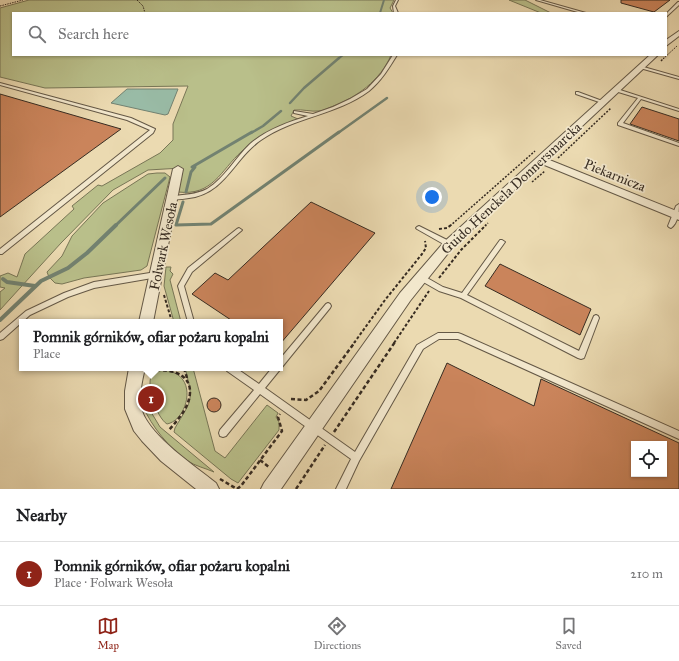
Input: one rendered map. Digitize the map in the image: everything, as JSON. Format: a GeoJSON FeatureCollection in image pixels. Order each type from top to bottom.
{"type":"FeatureCollection","features":[{"type":"Feature","properties":{"kind":"street"},"geometry":{"type":"LineString","coordinates":[[667,43],[679,33]]}},
{"type":"Feature","properties":{"kind":"street","name":"Guido Henckela Donnersmarcka"},"geometry":{"type":"LineString","coordinates":[[270,489],[396,308],[420,277],[449,244],[543,165],[603,102],[653,56]]}},
{"type":"Feature","properties":{"kind":"street","name":"Piekarnicza"},"geometry":{"type":"LineString","coordinates":[[543,165],[678,213]]}},
{"type":"Feature","properties":{"kind":"street","name":"Folwark Wesoła"},"geometry":{"type":"LineString","coordinates":[[147,319],[178,169]]}},
{"type":"Feature","properties":{"kind":"street"},"geometry":{"type":"LineString","coordinates":[[143,371],[133,395],[134,412],[141,427],[152,440],[210,489]]}},
{"type":"Feature","properties":{"kind":"lane"},"geometry":{"type":"LineString","coordinates":[[396,12],[394,6],[397,0]]}},
{"type":"Feature","properties":{"kind":"lane"},"geometry":{"type":"LineString","coordinates":[[537,0],[580,12]]}},
{"type":"Feature","properties":{"kind":"lane"},"geometry":{"type":"LineString","coordinates":[[667,15],[679,2]]}},
{"type":"Feature","properties":{"kind":"lane"},"geometry":{"type":"LineString","coordinates":[[173,198],[191,197],[210,189],[224,178],[241,156],[259,139],[283,126],[343,105],[363,94],[386,70],[394,56]]}},
{"type":"Feature","properties":{"kind":"lane"},"geometry":{"type":"LineString","coordinates":[[641,67],[679,78]]}},
{"type":"Feature","properties":{"kind":"lane"},"geometry":{"type":"LineString","coordinates":[[0,84],[129,119],[153,129],[0,252]]}},
{"type":"Feature","properties":{"kind":"lane"},"geometry":{"type":"LineString","coordinates":[[616,90],[679,110]]}},
{"type":"Feature","properties":{"kind":"lane"},"geometry":{"type":"LineString","coordinates":[[577,93],[603,102]]}},
{"type":"Feature","properties":{"kind":"lane"},"geometry":{"type":"LineString","coordinates":[[640,98],[620,124],[679,145]]}},
{"type":"Feature","properties":{"kind":"lane"},"geometry":{"type":"LineString","coordinates":[[296,112],[313,116]]}},
{"type":"Feature","properties":{"kind":"lane"},"geometry":{"type":"LineString","coordinates":[[672,226],[678,213]]}},
{"type":"Feature","properties":{"kind":"lane"},"geometry":{"type":"LineString","coordinates":[[419,228],[449,244]]}},
{"type":"Feature","properties":{"kind":"lane"},"geometry":{"type":"LineString","coordinates":[[190,319],[181,286],[190,270],[239,230]]}},
{"type":"Feature","properties":{"kind":"lane"},"geometry":{"type":"LineString","coordinates":[[463,296],[502,242]]}},
{"type":"Feature","properties":{"kind":"lane"},"geometry":{"type":"LineString","coordinates":[[21,319],[28,313],[66,295],[94,285],[156,275]]}},
{"type":"Feature","properties":{"kind":"lane"},"geometry":{"type":"LineString","coordinates":[[420,277],[441,289],[463,296],[581,356],[596,318]]}},
{"type":"Feature","properties":{"kind":"lane"},"geometry":{"type":"LineString","coordinates":[[283,361],[328,306]]}},
{"type":"Feature","properties":{"kind":"lane"},"geometry":{"type":"LineString","coordinates":[[0,337],[19,321]]}},
{"type":"Feature","properties":{"kind":"lane"},"geometry":{"type":"LineString","coordinates":[[341,489],[356,458],[420,346],[438,336],[458,336],[679,436]]}},
{"type":"Feature","properties":{"kind":"lane"},"geometry":{"type":"LineString","coordinates":[[234,371],[356,458]]}},
{"type":"Feature","properties":{"kind":"lane"},"geometry":{"type":"LineString","coordinates":[[223,434],[276,371]]}},
{"type":"Feature","properties":{"kind":"path"},"geometry":{"type":"LineString","coordinates":[[0,6],[23,0]]}},
{"type":"Feature","properties":{"kind":"path"},"geometry":{"type":"LineString","coordinates":[[137,0],[143,6],[146,12]]}},
{"type":"Feature","properties":{"kind":"path"},"geometry":{"type":"LineString","coordinates":[[527,187],[543,172],[543,165]]}},
{"type":"Feature","properties":{"kind":"path"},"geometry":{"type":"LineString","coordinates":[[296,489],[418,304],[461,250],[490,222]]}},
{"type":"Feature","properties":{"kind":"path"},"geometry":{"type":"LineString","coordinates":[[164,294],[171,319]]}},
{"type":"Feature","properties":{"kind":"path"},"geometry":{"type":"LineString","coordinates":[[174,371],[184,376],[187,382]]}},
{"type":"Feature","properties":{"kind":"path"},"geometry":{"type":"LineString","coordinates":[[169,430],[186,408],[189,398],[185,371]]}},
{"type":"Feature","properties":{"kind":"path"},"geometry":{"type":"LineString","coordinates":[[223,489],[227,483],[237,489],[241,486],[260,460]]}},
{"type":"Feature","properties":{"kind":"shaded area"},"geometry":{"type":"Polygon","coordinates":[[[29,0],[394,0],[390,8],[392,12],[12,12],[12,56],[391,56],[387,64],[374,80],[350,99],[322,111],[294,110],[291,116],[298,119],[255,140],[234,159],[215,180],[200,190],[178,192],[182,168],[148,170],[113,190],[61,243],[0,310],[0,292],[5,288],[0,287],[0,276],[8,273],[17,277],[25,254],[74,209],[72,206],[98,185],[102,186],[160,153],[173,140],[173,124],[188,86],[45,88],[0,77],[0,8],[29,0]]]}},
{"type":"Feature","properties":{"kind":"shaded area"},"geometry":{"type":"Polygon","coordinates":[[[509,0],[525,0],[549,12],[539,12],[509,0]]]}},
{"type":"Feature","properties":{"kind":"shaded area"},"geometry":{"type":"Polygon","coordinates":[[[127,89],[178,89],[168,114],[165,115],[111,103],[127,89]]]}},
{"type":"Feature","properties":{"kind":"shaded area"},"geometry":{"type":"Polygon","coordinates":[[[165,173],[170,177],[147,266],[141,270],[84,278],[62,284],[55,283],[49,277],[47,272],[62,256],[72,236],[103,203],[148,174],[165,173]]]}},
{"type":"Feature","properties":{"kind":"shaded area"},"geometry":{"type":"Polygon","coordinates":[[[166,267],[171,267],[170,271],[173,274],[170,280],[180,319],[173,319],[164,286],[166,267]]]}},
{"type":"Feature","properties":{"kind":"shaded area"},"geometry":{"type":"Polygon","coordinates":[[[170,371],[181,378],[186,386],[187,399],[182,412],[173,422],[167,424],[159,415],[151,392],[150,384],[154,372],[170,371]]]}},
{"type":"Feature","properties":{"kind":"shaded area"},"geometry":{"type":"Polygon","coordinates":[[[186,371],[194,371],[215,451],[225,458],[267,405],[278,413],[276,417],[279,422],[279,430],[238,483],[231,479],[174,432],[190,400],[190,388],[186,371]]]}},
{"type":"Feature","properties":{"kind":"shaded area"},"geometry":{"type":"Polygon","coordinates":[[[143,406],[151,412],[160,427],[214,472],[191,463],[174,450],[156,429],[146,414],[143,406]]]}},
{"type":"Feature","properties":{"kind":"building"},"geometry":{"type":"Polygon","coordinates":[[[621,0],[670,0],[654,12],[621,3],[621,0]]]}},
{"type":"Feature","properties":{"kind":"building"},"geometry":{"type":"Polygon","coordinates":[[[0,94],[121,129],[0,217],[0,94]]]}},
{"type":"Feature","properties":{"kind":"building"},"geometry":{"type":"Polygon","coordinates":[[[642,107],[679,119],[679,141],[630,124],[642,107]]]}},
{"type":"Feature","properties":{"kind":"building"},"geometry":{"type":"Polygon","coordinates":[[[311,202],[375,233],[283,340],[283,319],[230,319],[192,294],[215,273],[228,280],[311,202]]]}},
{"type":"Feature","properties":{"kind":"building"},"geometry":{"type":"Polygon","coordinates":[[[500,264],[591,309],[580,335],[485,286],[500,264]]]}},
{"type":"Feature","properties":{"kind":"building"},"geometry":{"type":"Polygon","coordinates":[[[447,363],[534,406],[541,379],[679,443],[679,489],[391,489],[447,363]]]}},
{"type":"Feature","properties":{"kind":"building"},"geometry":{"type":"Polygon","coordinates":[[[214,398],[219,400],[221,405],[219,410],[214,412],[209,410],[207,405],[209,400],[214,398]]]}},
{"type":"Feature","properties":{"kind":"waterway"},"geometry":{"type":"LineString","coordinates":[[380,12],[384,0]]}},
{"type":"Feature","properties":{"kind":"waterway"},"geometry":{"type":"LineString","coordinates":[[338,59],[342,56]]}},
{"type":"Feature","properties":{"kind":"waterway"},"geometry":{"type":"LineString","coordinates":[[290,103],[304,88],[339,58]]}},
{"type":"Feature","properties":{"kind":"waterway"},"geometry":{"type":"LineString","coordinates":[[338,133],[387,98]]}},
{"type":"Feature","properties":{"kind":"waterway"},"geometry":{"type":"LineString","coordinates":[[251,133],[263,126],[281,111]]}},
{"type":"Feature","properties":{"kind":"waterway"},"geometry":{"type":"LineString","coordinates":[[192,167],[252,132]]}},
{"type":"Feature","properties":{"kind":"waterway"},"geometry":{"type":"LineString","coordinates":[[183,202],[176,225],[211,224],[339,132]]}},
{"type":"Feature","properties":{"kind":"waterway"},"geometry":{"type":"LineString","coordinates":[[186,192],[191,172],[195,167]]}},
{"type":"Feature","properties":{"kind":"waterway"},"geometry":{"type":"LineString","coordinates":[[115,226],[165,178]]}},
{"type":"Feature","properties":{"kind":"waterway"},"geometry":{"type":"LineString","coordinates":[[0,320],[41,281],[68,268],[87,253],[116,225]]}},
{"type":"Feature","properties":{"kind":"waterway"},"geometry":{"type":"LineString","coordinates":[[3,279],[7,282],[35,286]]}},
{"type":"Feature","properties":{"kind":"place","name":"Pomnik górników, ofiar pożaru kopalni"},"geometry":{"type":"Point","coordinates":[151,399]}}]}
